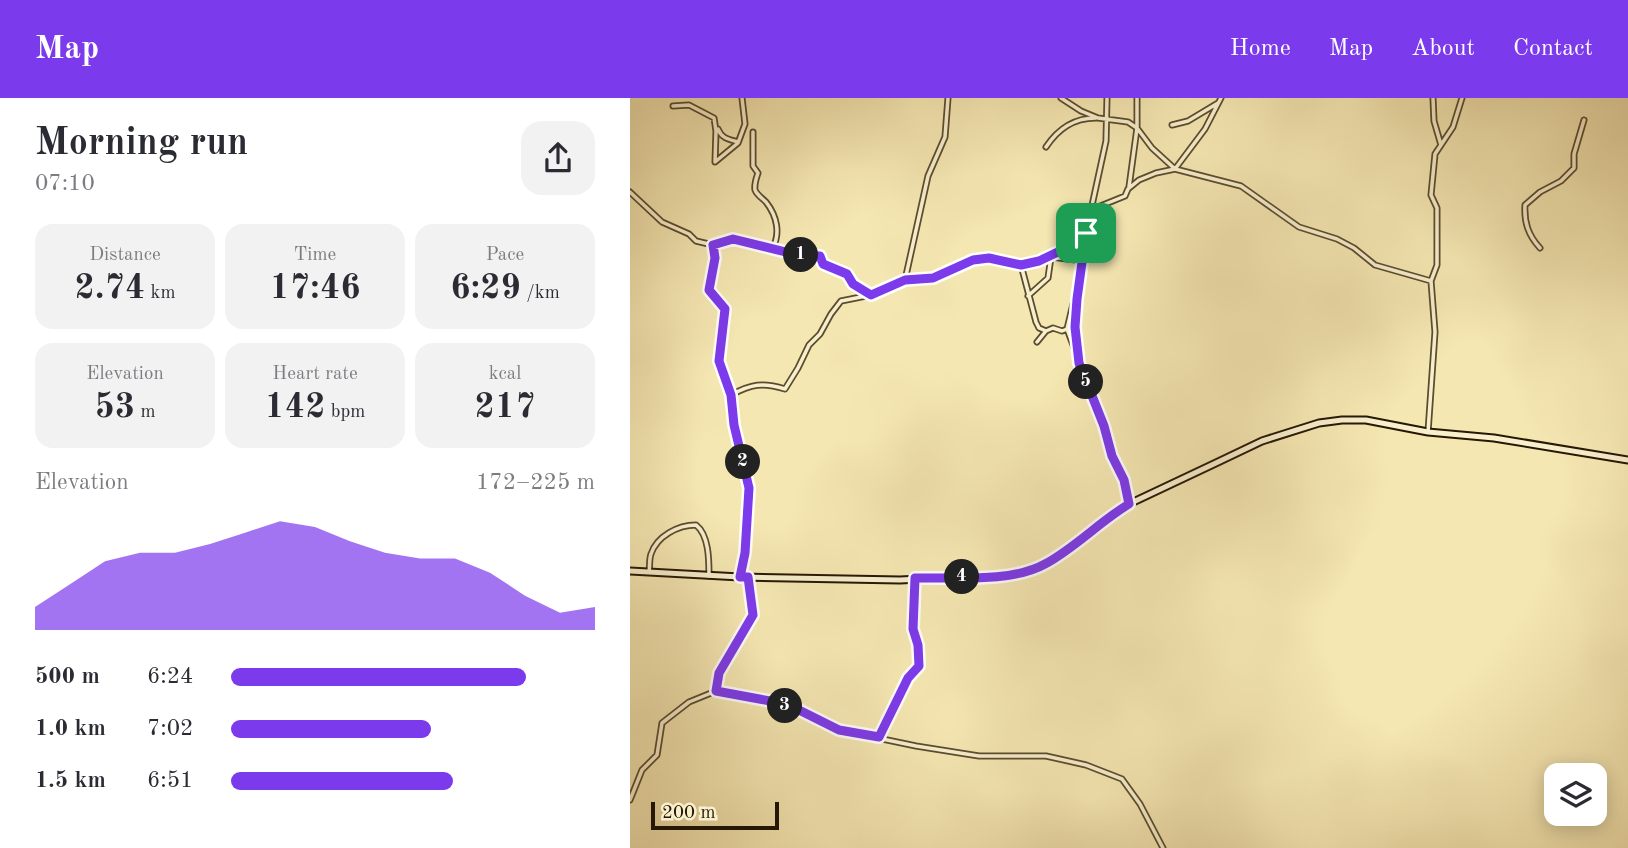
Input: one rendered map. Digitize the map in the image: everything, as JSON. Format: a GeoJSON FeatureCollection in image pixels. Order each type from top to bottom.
{"type":"FeatureCollection","features":[{"type":"Feature","properties":{"kind":"main road"},"geometry":{"type":"LineString","coordinates":[[630,571],[709,576],[900,580],[1017,574],[1042,566],[1061,555],[1105,519],[1129,504],[1262,441],[1319,423],[1342,420],[1366,420],[1428,432],[1494,438],[1628,460]]}},
{"type":"Feature","properties":{"kind":"street"},"geometry":{"type":"LineString","coordinates":[[673,106],[689,105],[714,118],[715,162],[738,142],[745,124],[742,98]]}},
{"type":"Feature","properties":{"kind":"street"},"geometry":{"type":"LineString","coordinates":[[905,280],[928,176],[945,137],[948,98]]}},
{"type":"Feature","properties":{"kind":"street"},"geometry":{"type":"LineString","coordinates":[[1062,98],[1081,111],[1098,118],[1128,122],[1137,128],[1152,148],[1175,169]]}},
{"type":"Feature","properties":{"kind":"street"},"geometry":{"type":"LineString","coordinates":[[1079,363],[1075,327],[1077,299],[1086,233],[1106,141],[1107,98]]}},
{"type":"Feature","properties":{"kind":"street"},"geometry":{"type":"LineString","coordinates":[[1093,209],[1125,196],[1128,189],[1137,128],[1138,98]]}},
{"type":"Feature","properties":{"kind":"street"},"geometry":{"type":"LineString","coordinates":[[1433,98],[1434,121],[1441,145]]}},
{"type":"Feature","properties":{"kind":"street"},"geometry":{"type":"LineString","coordinates":[[1428,432],[1435,332],[1431,281],[1437,265],[1437,208],[1431,195],[1435,154],[1453,127],[1462,98]]}},
{"type":"Feature","properties":{"kind":"street"},"geometry":{"type":"LineString","coordinates":[[1175,169],[1205,129],[1220,100]]}},
{"type":"Feature","properties":{"kind":"street"},"geometry":{"type":"LineString","coordinates":[[1172,125],[1193,119],[1220,100]]}},
{"type":"Feature","properties":{"kind":"street"},"geometry":{"type":"LineString","coordinates":[[1046,147],[1052,137],[1069,123],[1085,118],[1098,118]]}},
{"type":"Feature","properties":{"kind":"street"},"geometry":{"type":"LineString","coordinates":[[1539,248],[1525,222],[1525,205],[1540,192],[1561,181],[1574,168],[1574,154],[1584,120]]}},
{"type":"Feature","properties":{"kind":"street"},"geometry":{"type":"LineString","coordinates":[[715,124],[720,135],[738,142]]}},
{"type":"Feature","properties":{"kind":"street"},"geometry":{"type":"LineString","coordinates":[[753,132],[753,166],[758,173],[756,193],[773,212],[777,223],[772,249]]}},
{"type":"Feature","properties":{"kind":"street"},"geometry":{"type":"LineString","coordinates":[[1128,189],[1139,180],[1175,169],[1241,186],[1299,227],[1338,239],[1374,265],[1431,281]]}},
{"type":"Feature","properties":{"kind":"street"},"geometry":{"type":"LineString","coordinates":[[630,192],[662,222],[689,234],[696,241],[713,245],[733,239],[798,255],[820,256],[823,264],[847,274],[853,284],[871,295]]}},
{"type":"Feature","properties":{"kind":"street"},"geometry":{"type":"LineString","coordinates":[[731,395],[750,384],[769,384],[785,389],[809,345],[820,334],[841,301],[871,295],[905,280],[933,278],[973,260],[989,258],[1021,265],[1051,257],[1081,241],[1086,233]]}},
{"type":"Feature","properties":{"kind":"street"},"geometry":{"type":"LineString","coordinates":[[713,245],[715,258],[709,290],[725,309],[719,361],[731,395],[734,425],[749,488],[745,553],[740,577]]}},
{"type":"Feature","properties":{"kind":"street"},"geometry":{"type":"LineString","coordinates":[[1051,257],[1076,260],[1084,255]]}},
{"type":"Feature","properties":{"kind":"street"},"geometry":{"type":"LineString","coordinates":[[1028,296],[1048,278],[1051,257]]}},
{"type":"Feature","properties":{"kind":"street"},"geometry":{"type":"LineString","coordinates":[[1072,260],[1082,267]]}},
{"type":"Feature","properties":{"kind":"street"},"geometry":{"type":"LineString","coordinates":[[1021,265],[1036,322],[1039,328],[1046,331]]}},
{"type":"Feature","properties":{"kind":"street"},"geometry":{"type":"LineString","coordinates":[[1077,299],[1073,304],[1067,329],[1104,426],[1112,456],[1124,480],[1129,504]]}},
{"type":"Feature","properties":{"kind":"street"},"geometry":{"type":"LineString","coordinates":[[1037,342],[1046,331],[1053,328],[1062,331],[1067,329]]}},
{"type":"Feature","properties":{"kind":"street"},"geometry":{"type":"LineString","coordinates":[[649,572],[650,554],[665,536],[679,527],[696,525],[704,537],[709,576]]}},
{"type":"Feature","properties":{"kind":"street"},"geometry":{"type":"LineString","coordinates":[[716,691],[719,673],[753,615],[748,577]]}},
{"type":"Feature","properties":{"kind":"street"},"geometry":{"type":"LineString","coordinates":[[879,737],[908,678],[919,666],[918,645],[913,629],[915,578]]}},
{"type":"Feature","properties":{"kind":"street"},"geometry":{"type":"LineString","coordinates":[[630,800],[642,770],[657,755],[662,723],[689,702],[716,691],[770,701],[801,711],[839,730],[979,756],[1046,756],[1105,770],[1122,779],[1140,804],[1163,848]]}},
{"type":"Feature","properties":{"kind":"route"},"geometry":{"type":"LineString","coordinates":[[1086,233],[1075,327],[1079,363],[1104,426],[1112,456],[1124,480],[1129,504],[1042,566],[1017,574],[996,576],[915,578],[913,629],[918,645],[919,666],[908,678],[879,737],[839,730],[801,711],[770,701],[716,691],[719,673],[753,615],[748,577],[740,577],[745,553],[749,488],[734,425],[731,395],[719,361],[725,309],[709,290],[715,258],[713,245],[733,239],[798,255],[820,256],[823,264],[847,274],[853,284],[871,295],[905,280],[933,278],[973,260],[989,258],[1021,265],[1039,261],[1081,241],[1086,233]]}}]}
